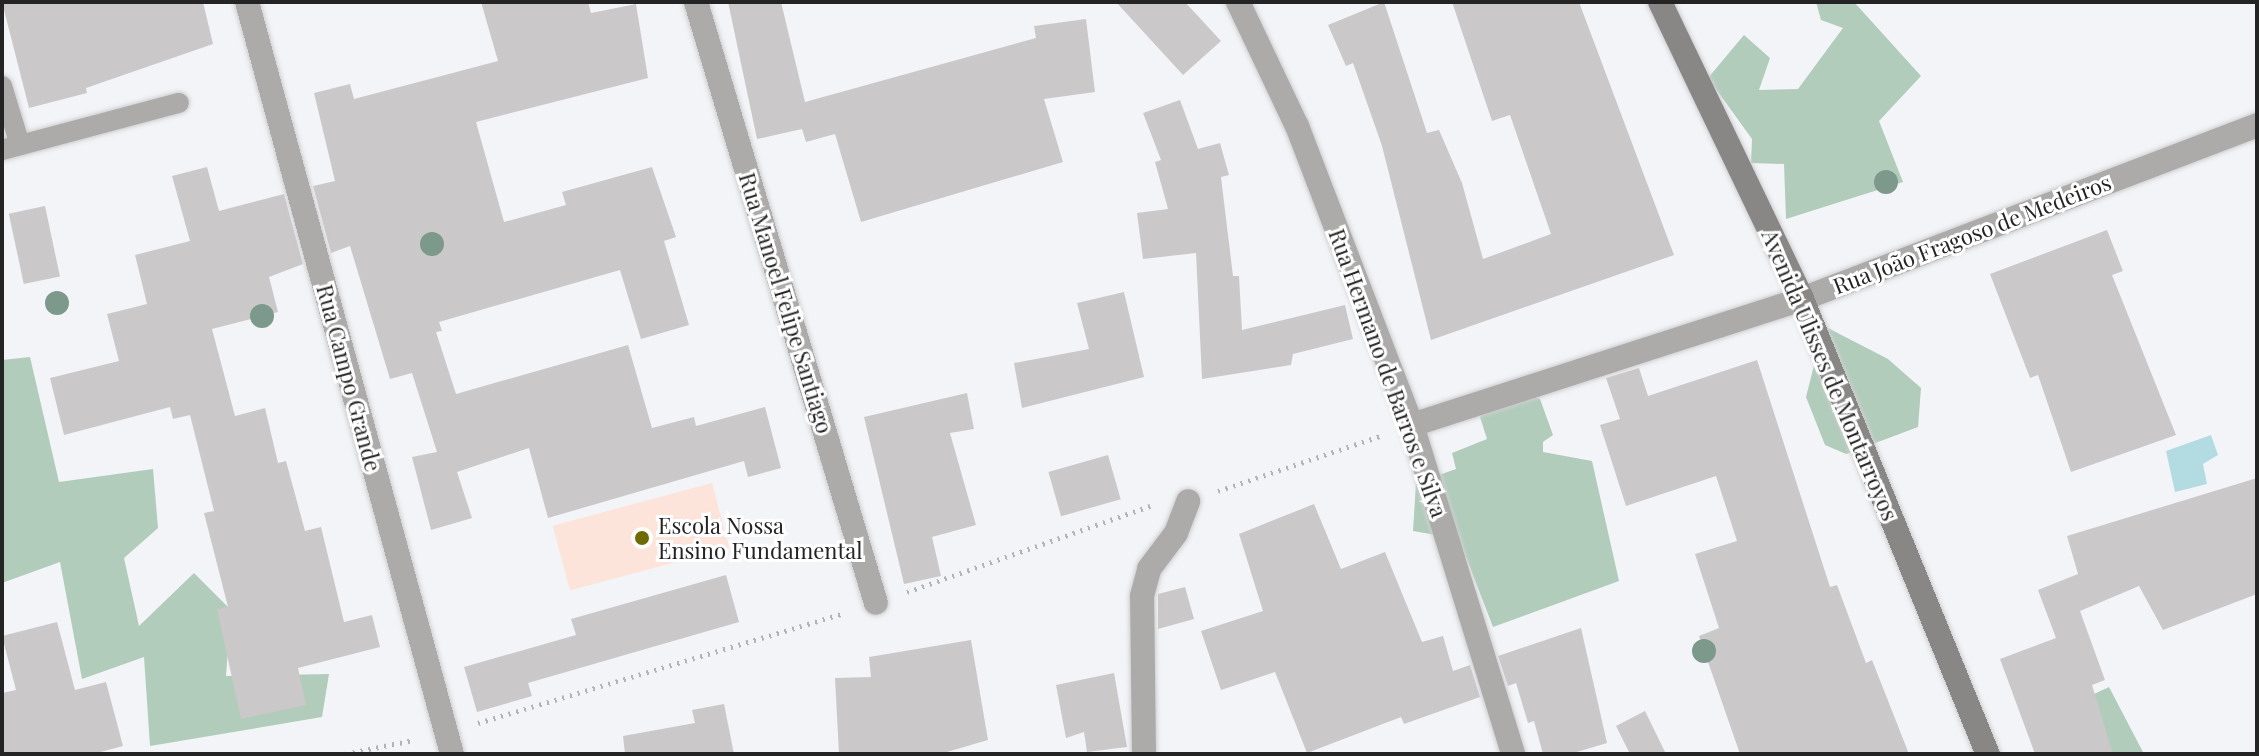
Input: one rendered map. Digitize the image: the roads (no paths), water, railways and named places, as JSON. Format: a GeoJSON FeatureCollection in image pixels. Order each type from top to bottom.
{"type":"FeatureCollection","features":[{"type":"Feature","properties":{"kind":"street","name":"Rua Campo Grande"},"geometry":{"type":"LineString","coordinates":[[247,2],[452,754]]}},
{"type":"Feature","properties":{"kind":"street","name":"Rua Manoel Felipe Santiago"},"geometry":{"type":"LineString","coordinates":[[696,2],[876,603]]}},
{"type":"Feature","properties":{"kind":"street","name":"Rua Hermano de Barros e Silva"},"geometry":{"type":"LineString","coordinates":[[1238,2],[1297,126],[1412,425],[1513,754]]}},
{"type":"Feature","properties":{"kind":"street","name":"Avenida Ulisses de Montarroyos"},"geometry":{"type":"LineString","coordinates":[[1660,2],[1802,299],[1988,754]]}},
{"type":"Feature","properties":{"kind":"street","name":"Rua João Fragoso de Medeiros"},"geometry":{"type":"LineString","coordinates":[[1412,425],[1802,299],[2257,125]]}},
{"type":"Feature","properties":{"kind":"street"},"geometry":{"type":"LineString","coordinates":[[1144,754],[1142,596],[1149,569],[1176,533],[1188,501]]}},
{"type":"Feature","properties":{"kind":"lane"},"geometry":{"type":"LineString","coordinates":[[2,86],[11,148],[179,103]]}},
{"type":"Feature","properties":{"kind":"water"},"geometry":{"type":"Polygon","coordinates":[[[2211,435],[2218,455],[2203,464],[2207,484],[2175,492],[2166,451],[2211,435]]]}},
{"type":"Feature","properties":{"kind":"place","name":"Escola Nossa Ensino Fundamental"},"geometry":{"type":"Point","coordinates":[642,538]}}]}
